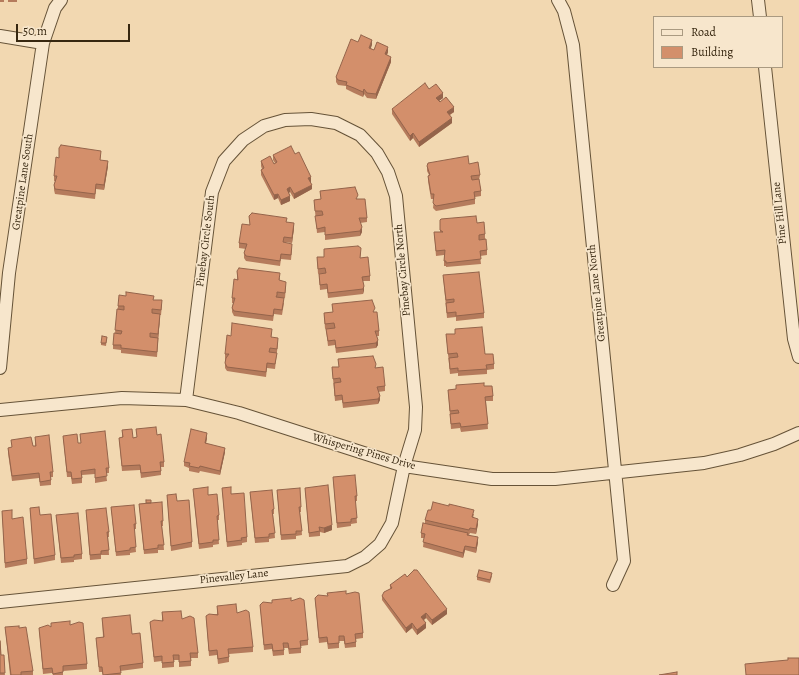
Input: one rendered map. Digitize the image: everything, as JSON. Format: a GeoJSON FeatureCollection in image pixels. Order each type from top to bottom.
{"type":"FeatureCollection","features":[{"type":"Feature","properties":{"kind":"street","name":"Greatpine Lane South"},"geometry":{"type":"LineString","coordinates":[[0,368],[9,273],[43,42],[55,8],[61,0]]}},
{"type":"Feature","properties":{"kind":"street","name":"Greatpine Lane North"},"geometry":{"type":"LineString","coordinates":[[558,0],[564,11],[573,45],[624,561],[613,585]]}},
{"type":"Feature","properties":{"kind":"street"},"geometry":{"type":"LineString","coordinates":[[758,0],[760,16]]}},
{"type":"Feature","properties":{"kind":"street"},"geometry":{"type":"LineString","coordinates":[[0,36],[8,35],[43,42]]}},
{"type":"Feature","properties":{"kind":"street","name":"Pine Hill Lane"},"geometry":{"type":"LineString","coordinates":[[765,68],[794,339],[799,357]]}},
{"type":"Feature","properties":{"kind":"street","name":"Pinebay Circle South"},"geometry":{"type":"LineString","coordinates":[[186,400],[212,192],[224,161],[243,140],[264,126],[285,120],[311,119]]}},
{"type":"Feature","properties":{"kind":"street","name":"Pinebay Circle North"},"geometry":{"type":"LineString","coordinates":[[311,119],[336,123],[360,135],[377,153],[388,172],[396,196],[416,407],[415,430],[404,466]]}},
{"type":"Feature","properties":{"kind":"street","name":"Whispering Pines Drive"},"geometry":{"type":"LineString","coordinates":[[0,410],[122,398],[186,400],[240,413],[404,466],[492,479],[555,479],[704,463],[747,453],[774,444],[799,432]]}},
{"type":"Feature","properties":{"kind":"street","name":"Pinevalley Lane"},"geometry":{"type":"LineString","coordinates":[[0,602],[347,566],[365,557],[380,544],[392,523],[404,466]]}},
{"type":"Feature","properties":{"kind":"building"},"geometry":{"type":"Polygon","coordinates":[[[361,35],[372,40],[369,48],[374,50],[377,42],[388,47],[385,54],[391,57],[376,94],[367,93],[364,89],[363,92],[346,85],[347,82],[338,80],[336,77],[351,39],[358,42],[361,35]]]}},
{"type":"Feature","properties":{"kind":"building"},"geometry":{"type":"Polygon","coordinates":[[[425,83],[429,89],[436,84],[443,93],[436,98],[440,102],[446,97],[454,107],[447,112],[452,118],[419,142],[413,133],[410,136],[392,109],[425,83]]]}},
{"type":"Feature","properties":{"kind":"building"},"geometry":{"type":"Polygon","coordinates":[[[61,145],[101,151],[100,160],[108,161],[104,185],[96,184],[95,194],[55,189],[54,185],[57,176],[54,176],[56,157],[59,158],[59,148],[61,145]]]}},
{"type":"Feature","properties":{"kind":"building"},"geometry":{"type":"Polygon","coordinates":[[[291,146],[295,154],[299,152],[311,177],[308,178],[312,185],[294,194],[290,187],[287,189],[290,196],[281,200],[278,194],[274,195],[261,170],[264,168],[261,161],[270,156],[274,164],[277,162],[273,155],[291,146]]]}},
{"type":"Feature","properties":{"kind":"building"},"geometry":{"type":"Polygon","coordinates":[[[468,156],[469,164],[478,162],[480,175],[471,176],[472,180],[479,179],[481,191],[474,192],[475,199],[436,206],[433,203],[434,194],[431,194],[428,176],[430,175],[427,166],[428,163],[468,156]]]}},
{"type":"Feature","properties":{"kind":"building"},"geometry":{"type":"Polygon","coordinates":[[[355,187],[358,195],[356,199],[365,199],[367,218],[359,218],[362,227],[360,231],[325,235],[325,227],[317,229],[315,216],[323,215],[322,211],[315,211],[314,200],[321,199],[320,191],[355,187]]]}},
{"type":"Feature","properties":{"kind":"building"},"geometry":{"type":"Polygon","coordinates":[[[252,213],[287,218],[286,222],[294,223],[292,238],[284,237],[283,242],[292,244],[291,255],[281,254],[280,261],[246,256],[244,253],[247,244],[239,243],[242,224],[250,225],[249,216],[252,213]]]}},
{"type":"Feature","properties":{"kind":"building"},"geometry":{"type":"Polygon","coordinates":[[[476,216],[477,223],[484,222],[485,234],[479,235],[479,240],[486,239],[487,250],[480,251],[481,259],[446,263],[446,261],[444,261],[445,250],[436,251],[434,232],[443,232],[440,230],[440,220],[476,216]]]}},
{"type":"Feature","properties":{"kind":"building"},"geometry":{"type":"Polygon","coordinates":[[[358,246],[361,248],[360,258],[368,257],[370,276],[362,277],[364,286],[363,289],[328,293],[327,284],[320,285],[319,274],[326,273],[325,268],[318,269],[317,257],[324,257],[324,249],[358,246]]]}},
{"type":"Feature","properties":{"kind":"building"},"geometry":{"type":"Polygon","coordinates":[[[239,268],[280,273],[279,280],[286,282],[285,293],[277,292],[276,297],[284,298],[282,310],[274,309],[273,316],[234,311],[232,308],[235,298],[232,298],[234,279],[238,280],[237,271],[239,268]]]}},
{"type":"Feature","properties":{"kind":"building"},"geometry":{"type":"Polygon","coordinates":[[[479,272],[484,313],[456,316],[456,312],[447,313],[446,303],[454,302],[454,299],[446,300],[443,275],[479,272]]]}},
{"type":"Feature","properties":{"kind":"building"},"geometry":{"type":"Polygon","coordinates":[[[126,292],[154,296],[153,300],[162,300],[161,310],[152,309],[152,313],[160,314],[158,334],[150,333],[150,337],[158,338],[157,352],[121,348],[121,345],[113,345],[114,333],[121,334],[122,331],[115,330],[117,309],[124,310],[124,306],[118,306],[119,295],[126,296],[126,292]]]}},
{"type":"Feature","properties":{"kind":"building"},"geometry":{"type":"Polygon","coordinates":[[[372,300],[375,308],[373,312],[377,312],[379,331],[375,331],[378,340],[376,343],[336,348],[335,340],[328,341],[326,329],[335,328],[334,323],[325,324],[324,313],[333,312],[332,304],[372,300]]]}},
{"type":"Feature","properties":{"kind":"building"},"geometry":{"type":"Polygon","coordinates":[[[232,323],[272,329],[271,337],[278,338],[277,349],[270,348],[269,352],[277,353],[275,364],[267,363],[266,372],[227,367],[225,363],[229,354],[225,354],[227,335],[231,336],[232,323]]]}},
{"type":"Feature","properties":{"kind":"building"},"geometry":{"type":"Polygon","coordinates":[[[482,327],[485,354],[493,354],[494,364],[486,365],[487,369],[458,371],[458,368],[450,369],[449,358],[458,357],[457,353],[448,354],[446,334],[455,334],[455,329],[482,327]]]}},
{"type":"Feature","properties":{"kind":"building"},"geometry":{"type":"Polygon","coordinates":[[[102,336],[107,337],[106,343],[101,343],[102,336]]]}},
{"type":"Feature","properties":{"kind":"building"},"geometry":{"type":"Polygon","coordinates":[[[373,356],[376,364],[375,368],[383,367],[385,386],[377,387],[380,396],[378,399],[343,403],[342,395],[335,396],[334,383],[341,382],[340,378],[333,379],[332,367],[339,367],[338,359],[373,356]]]}},
{"type":"Feature","properties":{"kind":"building"},"geometry":{"type":"Polygon","coordinates":[[[484,383],[484,386],[492,386],[493,396],[485,397],[488,424],[461,427],[460,423],[451,424],[450,414],[459,413],[458,410],[450,411],[448,390],[456,389],[456,385],[484,383]]]}},
{"type":"Feature","properties":{"kind":"building"},"geometry":{"type":"Polygon","coordinates":[[[156,427],[157,435],[161,434],[164,462],[160,462],[161,471],[141,473],[140,465],[122,466],[119,438],[123,437],[122,430],[132,429],[133,438],[137,437],[136,429],[156,427]]]}},
{"type":"Feature","properties":{"kind":"building"},"geometry":{"type":"Polygon","coordinates":[[[191,429],[207,433],[205,443],[225,448],[220,471],[200,466],[199,468],[189,466],[190,463],[184,462],[191,429]]]}},
{"type":"Feature","properties":{"kind":"building"},"geometry":{"type":"Polygon","coordinates":[[[105,431],[109,468],[106,468],[107,476],[95,478],[95,469],[81,471],[82,478],[72,479],[71,472],[67,472],[63,436],[77,434],[78,443],[81,443],[80,434],[105,431]]]}},
{"type":"Feature","properties":{"kind":"building"},"geometry":{"type":"Polygon","coordinates":[[[49,435],[53,472],[50,472],[51,480],[40,482],[39,473],[12,476],[8,448],[12,447],[11,440],[31,437],[33,446],[36,446],[35,437],[49,435]]]}},
{"type":"Feature","properties":{"kind":"building"},"geometry":{"type":"Polygon","coordinates":[[[355,475],[357,518],[351,519],[351,522],[337,523],[333,477],[355,475]]]}},
{"type":"Feature","properties":{"kind":"building"},"geometry":{"type":"Polygon","coordinates":[[[328,485],[332,525],[324,528],[319,527],[320,531],[309,533],[305,488],[328,485]]]}},
{"type":"Feature","properties":{"kind":"building"},"geometry":{"type":"Polygon","coordinates":[[[208,487],[208,495],[217,494],[219,540],[199,544],[193,489],[208,487]]]}},
{"type":"Feature","properties":{"kind":"building"},"geometry":{"type":"Polygon","coordinates":[[[231,487],[231,494],[244,493],[247,537],[241,538],[242,540],[227,542],[222,488],[231,487]]]}},
{"type":"Feature","properties":{"kind":"building"},"geometry":{"type":"Polygon","coordinates":[[[300,488],[301,507],[299,507],[302,531],[296,531],[296,534],[281,535],[277,490],[300,488]]]}},
{"type":"Feature","properties":{"kind":"building"},"geometry":{"type":"Polygon","coordinates":[[[272,490],[274,509],[272,510],[275,533],[269,534],[269,537],[255,538],[250,492],[272,490]]]}},
{"type":"Feature","properties":{"kind":"building"},"geometry":{"type":"Polygon","coordinates":[[[176,494],[177,501],[189,500],[192,542],[171,546],[167,495],[176,494]]]}},
{"type":"Feature","properties":{"kind":"building"},"geometry":{"type":"Polygon","coordinates":[[[146,500],[151,500],[151,503],[146,503],[146,500]]]}},
{"type":"Feature","properties":{"kind":"building"},"geometry":{"type":"Polygon","coordinates":[[[162,502],[163,521],[161,521],[164,545],[158,545],[158,548],[144,550],[139,504],[162,502]]]}},
{"type":"Feature","properties":{"kind":"building"},"geometry":{"type":"Polygon","coordinates":[[[433,502],[474,510],[472,517],[478,519],[476,529],[470,528],[469,530],[425,520],[428,510],[431,510],[433,502]]]}},
{"type":"Feature","properties":{"kind":"building"},"geometry":{"type":"Polygon","coordinates":[[[134,505],[136,547],[130,548],[130,550],[116,552],[111,507],[134,505]]]}},
{"type":"Feature","properties":{"kind":"building"},"geometry":{"type":"Polygon","coordinates":[[[39,507],[40,515],[51,514],[55,555],[34,559],[30,508],[39,507]]]}},
{"type":"Feature","properties":{"kind":"building"},"geometry":{"type":"Polygon","coordinates":[[[106,508],[109,532],[107,532],[109,550],[101,551],[101,554],[90,555],[86,510],[106,508]]]}},
{"type":"Feature","properties":{"kind":"building"},"geometry":{"type":"Polygon","coordinates":[[[12,510],[12,519],[23,517],[27,559],[5,563],[2,511],[12,510]]]}},
{"type":"Feature","properties":{"kind":"building"},"geometry":{"type":"Polygon","coordinates":[[[78,513],[82,554],[74,555],[74,557],[61,558],[56,515],[78,513]]]}},
{"type":"Feature","properties":{"kind":"building"},"geometry":{"type":"Polygon","coordinates":[[[423,523],[468,533],[467,535],[478,537],[476,548],[465,546],[463,553],[423,542],[425,534],[421,533],[423,523]]]}},
{"type":"Feature","properties":{"kind":"building"},"geometry":{"type":"Polygon","coordinates":[[[414,570],[417,570],[447,609],[432,620],[426,613],[421,617],[426,623],[417,630],[412,623],[406,628],[382,596],[384,592],[392,588],[390,585],[405,574],[407,577],[414,570]]]}},
{"type":"Feature","properties":{"kind":"building"},"geometry":{"type":"Polygon","coordinates":[[[479,570],[492,573],[490,580],[477,577],[479,570]]]}},
{"type":"Feature","properties":{"kind":"building"},"geometry":{"type":"Polygon","coordinates":[[[346,591],[346,594],[355,592],[359,593],[363,633],[355,634],[356,642],[345,644],[344,636],[339,636],[339,643],[328,644],[327,637],[319,638],[315,598],[318,595],[328,596],[327,593],[346,591]]]}},
{"type":"Feature","properties":{"kind":"building"},"geometry":{"type":"Polygon","coordinates":[[[291,598],[291,601],[300,598],[304,600],[308,640],[300,641],[301,648],[289,649],[288,643],[283,643],[284,650],[273,651],[272,644],[264,645],[260,605],[263,602],[272,603],[272,600],[291,598]]]}},
{"type":"Feature","properties":{"kind":"building"},"geometry":{"type":"Polygon","coordinates":[[[236,604],[237,613],[246,610],[249,612],[253,647],[228,649],[229,657],[218,659],[217,650],[209,651],[206,616],[209,614],[218,615],[217,606],[236,604]]]}},
{"type":"Feature","properties":{"kind":"building"},"geometry":{"type":"Polygon","coordinates":[[[181,611],[182,619],[190,616],[194,618],[198,653],[190,653],[191,661],[179,662],[179,655],[173,655],[174,662],[162,663],[162,656],[154,657],[150,622],[154,620],[163,621],[162,612],[181,611]]]}},
{"type":"Feature","properties":{"kind":"building"},"geometry":{"type":"Polygon","coordinates":[[[130,615],[132,634],[140,633],[143,663],[120,666],[121,673],[103,675],[102,667],[99,667],[96,638],[104,637],[102,618],[130,615]]]}},
{"type":"Feature","properties":{"kind":"building"},"geometry":{"type":"Polygon","coordinates":[[[70,621],[70,625],[79,622],[83,623],[87,664],[63,666],[63,672],[53,674],[52,668],[43,669],[39,628],[48,625],[51,627],[51,623],[70,621]]]}},
{"type":"Feature","properties":{"kind":"building"},"geometry":{"type":"Polygon","coordinates":[[[19,626],[19,628],[26,627],[33,671],[21,672],[21,675],[11,675],[5,627],[19,626]]]}},
{"type":"Feature","properties":{"kind":"building"},"geometry":{"type":"Polygon","coordinates":[[[0,641],[1,655],[4,655],[5,673],[0,673],[0,641]]]}},
{"type":"Feature","properties":{"kind":"building"},"geometry":{"type":"Polygon","coordinates":[[[788,658],[799,658],[799,675],[746,675],[745,664],[788,660],[788,658]]]}},
{"type":"Feature","properties":{"kind":"building"},"geometry":{"type":"Polygon","coordinates":[[[677,672],[677,675],[659,675],[677,672]]]}}]}
